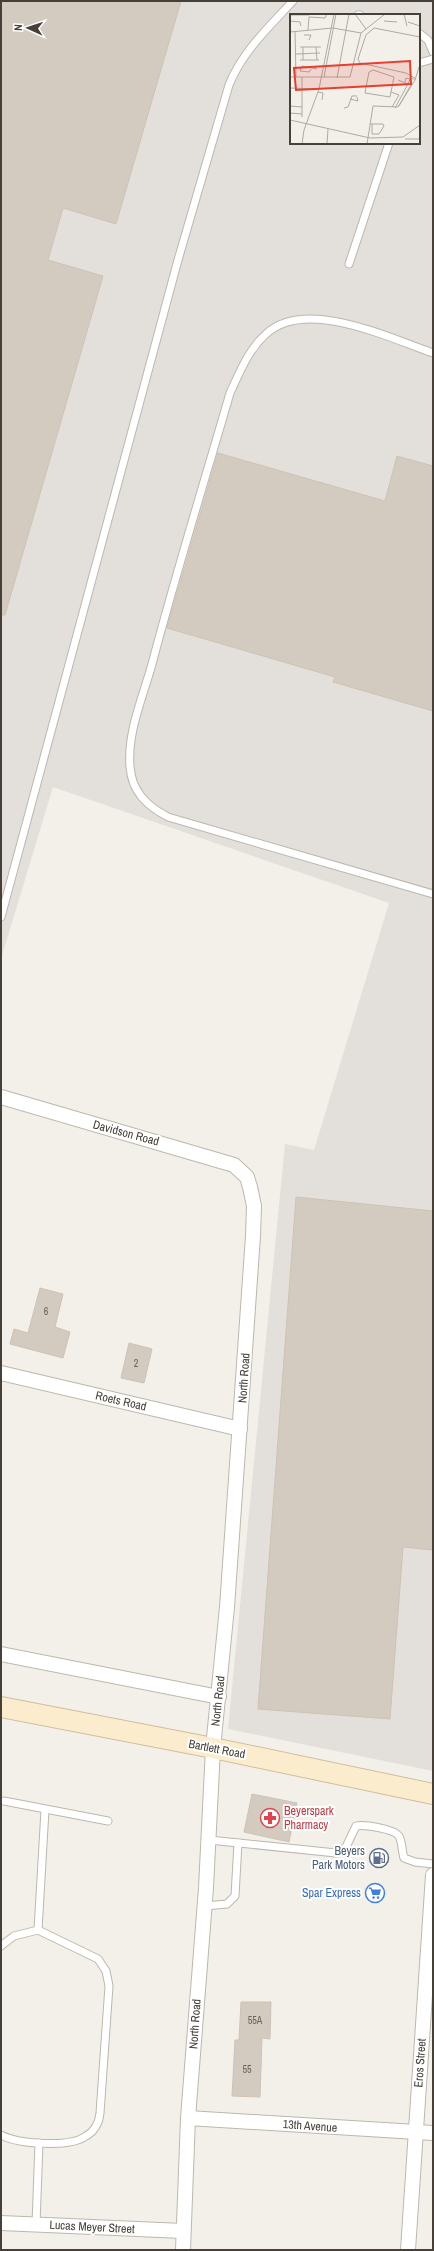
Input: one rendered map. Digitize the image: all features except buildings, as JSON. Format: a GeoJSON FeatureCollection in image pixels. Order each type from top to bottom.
{"type":"FeatureCollection","features":[{"type":"Feature","properties":{"kind":"street","name":"Davidson Road"},"geometry":{"type":"LineString","coordinates":[[1,1097],[213,1157],[234,1165],[247,1178]]}},
{"type":"Feature","properties":{"kind":"street","name":"North Road"},"geometry":{"type":"LineString","coordinates":[[184,2250],[183,2231],[188,2118],[205,1906],[213,1748],[219,1697],[240,1429],[253,1236],[254,1206],[247,1178]]}},
{"type":"Feature","properties":{"kind":"street","name":"Roets Road"},"geometry":{"type":"LineString","coordinates":[[1,1373],[240,1429]]}},
{"type":"Feature","properties":{"kind":"street"},"geometry":{"type":"LineString","coordinates":[[1,1654],[219,1697]]}},
{"type":"Feature","properties":{"kind":"street","name":"Bartlett Road"},"geometry":{"type":"LineString","coordinates":[[1,1707],[213,1748],[433,1794]]}},
{"type":"Feature","properties":{"kind":"street","name":"Eros Street"},"geometry":{"type":"LineString","coordinates":[[408,2250],[433,1875]]}},
{"type":"Feature","properties":{"kind":"street","name":"13th Avenue"},"geometry":{"type":"LineString","coordinates":[[188,2118],[433,2133]]}},
{"type":"Feature","properties":{"kind":"street","name":"Lucas Meyer Street"},"geometry":{"type":"LineString","coordinates":[[1,2223],[183,2231]]}},
{"type":"Feature","properties":{"kind":"lane"},"geometry":{"type":"LineString","coordinates":[[1,917],[176,267],[229,85],[236,68],[245,55],[293,1]]}},
{"type":"Feature","properties":{"kind":"lane"},"geometry":{"type":"LineString","coordinates":[[420,34],[428,40],[433,52]]}},
{"type":"Feature","properties":{"kind":"lane"},"geometry":{"type":"LineString","coordinates":[[420,63],[433,59]]}},
{"type":"Feature","properties":{"kind":"lane"},"geometry":{"type":"LineString","coordinates":[[349,264],[389,144]]}},
{"type":"Feature","properties":{"kind":"lane"},"geometry":{"type":"LineString","coordinates":[[433,353],[341,323],[306,318],[290,319],[278,325],[266,334],[255,346],[245,361],[230,393],[132,730],[130,768],[135,787],[153,809],[168,817],[433,894]]}},
{"type":"Feature","properties":{"kind":"lane"},"geometry":{"type":"LineString","coordinates":[[4,1801],[108,1821]]}},
{"type":"Feature","properties":{"kind":"lane"},"geometry":{"type":"LineString","coordinates":[[38,1930],[45,1810]]}},
{"type":"Feature","properties":{"kind":"lane"},"geometry":{"type":"LineString","coordinates":[[209,1840],[336,1853],[346,1847],[356,1826],[364,1825],[393,1831],[399,1836],[404,1858],[407,1861],[433,1864]]}},
{"type":"Feature","properties":{"kind":"lane"},"geometry":{"type":"LineString","coordinates":[[205,1906],[227,1904],[234,1896],[238,1843]]}},
{"type":"Feature","properties":{"kind":"lane"},"geometry":{"type":"LineString","coordinates":[[1,1946],[14,1936],[38,1930],[98,1959],[106,1971],[109,1986],[98,2124],[85,2137],[77,2140],[39,2143],[14,2140],[1,2135]]}},
{"type":"Feature","properties":{"kind":"lane"},"geometry":{"type":"LineString","coordinates":[[36,2224],[39,2143]]}},
{"type":"Feature","properties":{"kind":"shaded area"},"geometry":{"type":"Polygon","coordinates":[[[1,1],[433,1],[433,1771],[228,1729],[285,1144],[314,1150],[389,903],[53,787],[1,959],[1,1]]]}},
{"type":"Feature","properties":{"kind":"place","name":"Beyerspark Pharmacy"},"geometry":{"type":"Point","coordinates":[270,1818]}},
{"type":"Feature","properties":{"kind":"place","name":"Beyers Park Motors"},"geometry":{"type":"Point","coordinates":[379,1858]}},
{"type":"Feature","properties":{"kind":"place","name":"Spar Express"},"geometry":{"type":"Point","coordinates":[375,1893]}}]}
